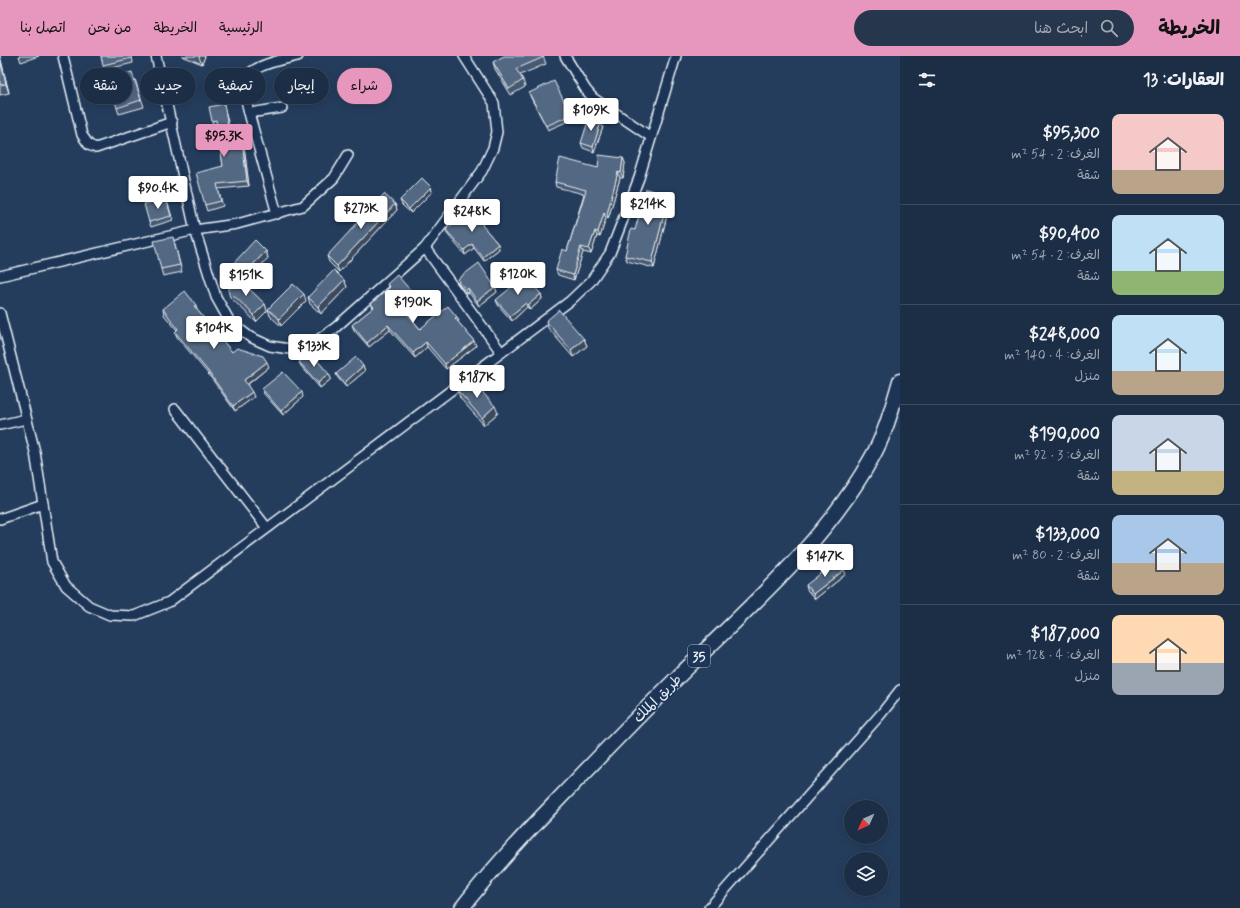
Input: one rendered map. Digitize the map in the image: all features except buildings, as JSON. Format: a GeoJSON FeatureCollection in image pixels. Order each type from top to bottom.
{"type":"FeatureCollection","features":[{"type":"Feature","properties":{"kind":"main road","name":"طريق الملك"},"geometry":{"type":"LineString","coordinates":[[462,908],[519,842],[584,772],[678,677],[778,580],[833,518],[872,458],[889,419],[900,381]]}},
{"type":"Feature","properties":{"kind":"street"},"geometry":{"type":"LineString","coordinates":[[63,56],[82,135],[88,145],[96,148],[172,122]]}},
{"type":"Feature","properties":{"kind":"street"},"geometry":{"type":"LineString","coordinates":[[156,56],[195,230],[216,297],[230,322],[250,337],[270,346],[296,350],[314,342],[335,328],[425,248],[482,171],[493,148],[497,132],[494,103],[464,56]]}},
{"type":"Feature","properties":{"kind":"street"},"geometry":{"type":"LineString","coordinates":[[276,214],[248,113],[244,85],[249,75],[263,65],[298,56]]}},
{"type":"Feature","properties":{"kind":"street"},"geometry":{"type":"LineString","coordinates":[[565,56],[586,90],[593,98],[651,137]]}},
{"type":"Feature","properties":{"kind":"street"},"geometry":{"type":"LineString","coordinates":[[0,313],[35,452],[52,562],[66,586],[88,606],[110,615],[134,616],[169,602],[570,301],[591,281],[610,253],[639,178],[676,56]]}},
{"type":"Feature","properties":{"kind":"street"},"geometry":{"type":"LineString","coordinates":[[248,113],[282,108]]}},
{"type":"Feature","properties":{"kind":"street"},"geometry":{"type":"LineString","coordinates":[[0,276],[195,230],[237,224],[303,206],[334,178],[348,155]]}},
{"type":"Feature","properties":{"kind":"street"},"geometry":{"type":"LineString","coordinates":[[425,248],[501,352]]}},
{"type":"Feature","properties":{"kind":"street"},"geometry":{"type":"LineString","coordinates":[[175,409],[267,528]]}},
{"type":"Feature","properties":{"kind":"street"},"geometry":{"type":"LineString","coordinates":[[0,425],[26,419]]}},
{"type":"Feature","properties":{"kind":"street"},"geometry":{"type":"LineString","coordinates":[[0,519],[43,504]]}},
{"type":"Feature","properties":{"kind":"street"},"geometry":{"type":"LineString","coordinates":[[709,908],[881,714],[900,690]]}}]}
